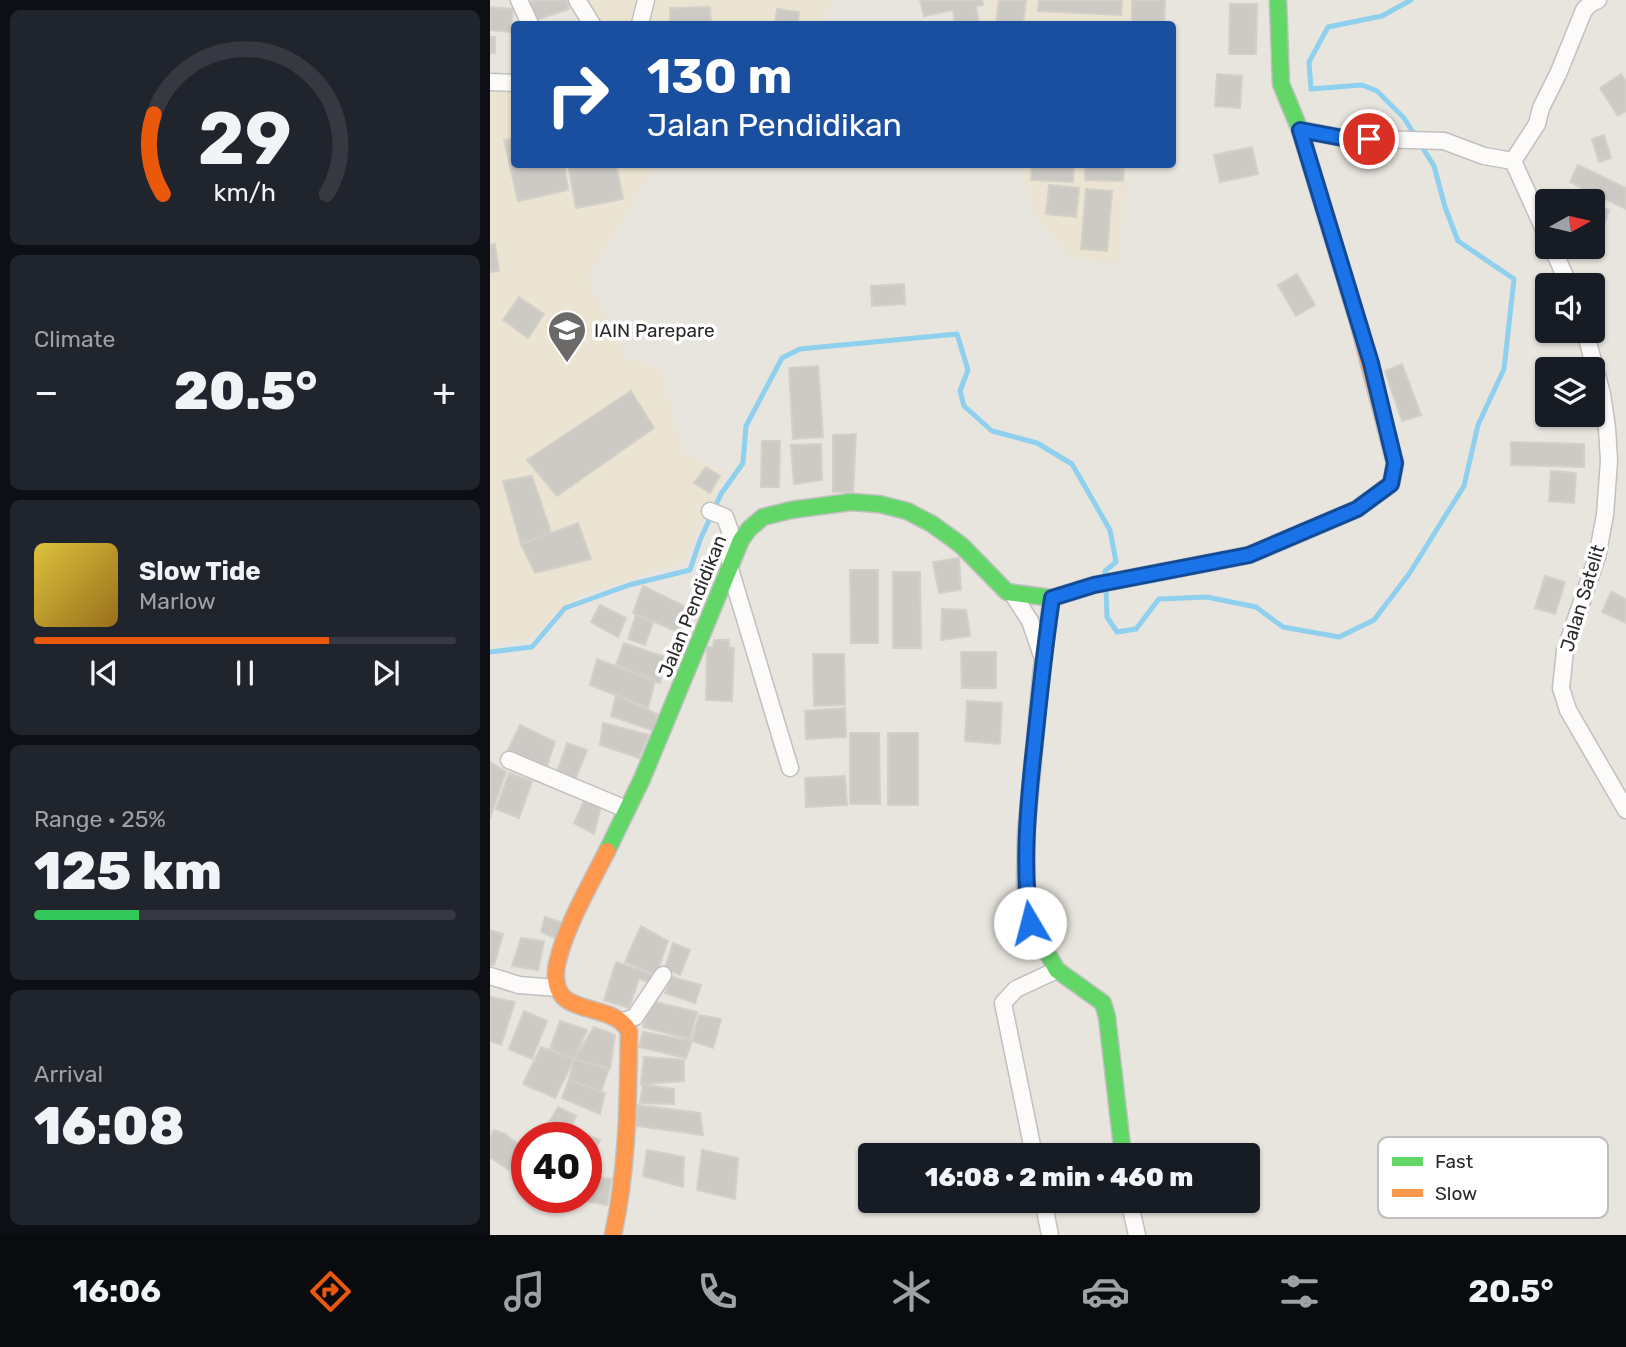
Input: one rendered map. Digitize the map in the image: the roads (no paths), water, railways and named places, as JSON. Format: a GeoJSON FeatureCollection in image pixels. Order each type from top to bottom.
{"type":"FeatureCollection","features":[{"type":"Feature","properties":{"kind":"street"},"geometry":{"type":"LineString","coordinates":[[519,0],[529,21]]}},
{"type":"Feature","properties":{"kind":"street"},"geometry":{"type":"LineString","coordinates":[[577,0],[590,21]]}},
{"type":"Feature","properties":{"kind":"street"},"geometry":{"type":"LineString","coordinates":[[641,21],[646,0]]}},
{"type":"Feature","properties":{"kind":"street"},"geometry":{"type":"LineString","coordinates":[[1012,593],[1052,598],[1121,579],[1249,555],[1357,509],[1391,484],[1395,463],[1371,363],[1300,130],[1281,84],[1278,0]]}},
{"type":"Feature","properties":{"kind":"street"},"geometry":{"type":"LineString","coordinates":[[1513,161],[1537,124],[1541,108],[1584,10],[1598,0]]}},
{"type":"Feature","properties":{"kind":"street"},"geometry":{"type":"LineString","coordinates":[[490,82],[511,83]]}},
{"type":"Feature","properties":{"kind":"street"},"geometry":{"type":"LineString","coordinates":[[1300,130],[1343,138],[1444,141],[1477,154],[1513,161]]}},
{"type":"Feature","properties":{"kind":"street"},"geometry":{"type":"LineString","coordinates":[[1513,161],[1535,210]]}},
{"type":"Feature","properties":{"kind":"street","name":"Jalan Satelit"},"geometry":{"type":"LineString","coordinates":[[1588,343],[1602,394],[1607,428],[1609,461],[1605,515],[1597,557],[1565,651],[1561,688],[1568,710],[1626,810]]}},
{"type":"Feature","properties":{"kind":"street","name":"Jalan Pendidikan"},"geometry":{"type":"LineString","coordinates":[[557,988],[557,962],[581,903],[647,767],[741,540],[749,529],[763,517],[791,510],[851,502],[907,511],[932,524],[961,545],[1007,592],[1012,593]]}},
{"type":"Feature","properties":{"kind":"street"},"geometry":{"type":"LineString","coordinates":[[717,514],[730,531],[730,569],[790,768]]}},
{"type":"Feature","properties":{"kind":"street"},"geometry":{"type":"LineString","coordinates":[[1012,593],[1030,621],[1043,659]]}},
{"type":"Feature","properties":{"kind":"street"},"geometry":{"type":"LineString","coordinates":[[1052,598],[1043,659],[1026,832],[1025,884],[1030,923],[1058,970],[1102,1003],[1107,1017],[1122,1143]]}},
{"type":"Feature","properties":{"kind":"street"},"geometry":{"type":"LineString","coordinates":[[509,760],[626,809]]}},
{"type":"Feature","properties":{"kind":"street"},"geometry":{"type":"LineString","coordinates":[[1032,1143],[1003,1003],[1016,989],[1058,970]]}},
{"type":"Feature","properties":{"kind":"street"},"geometry":{"type":"LineString","coordinates":[[490,976],[519,985],[557,988],[567,1000],[623,1021],[635,1017],[663,975]]}},
{"type":"Feature","properties":{"kind":"street"},"geometry":{"type":"LineString","coordinates":[[613,1235],[622,1195],[628,1126],[630,1036],[623,1021]]}},
{"type":"Feature","properties":{"kind":"street"},"geometry":{"type":"LineString","coordinates":[[1046,1213],[1050,1235]]}},
{"type":"Feature","properties":{"kind":"street"},"geometry":{"type":"LineString","coordinates":[[1132,1213],[1137,1235]]}},
{"type":"Feature","properties":{"kind":"waterway"},"geometry":{"type":"LineString","coordinates":[[1106,587],[1107,617],[1117,632],[1136,629],[1159,599],[1207,597],[1256,607],[1283,627],[1339,637],[1374,620],[1409,574],[1464,486],[1478,425],[1504,369],[1514,279],[1458,241],[1434,166],[1404,118],[1377,91],[1362,85],[1311,89],[1309,62],[1328,27],[1382,16],[1411,0]]}},
{"type":"Feature","properties":{"kind":"waterway"},"geometry":{"type":"LineString","coordinates":[[490,652],[532,647],[565,608],[629,585],[690,570],[721,494],[743,463],[746,426],[782,358],[800,349],[957,334],[968,370],[960,391],[964,406],[992,431],[1037,443],[1072,464],[1110,530],[1116,562],[1105,571],[1105,577]]}},
{"type":"Feature","properties":{"kind":"place","name":"IAIN Parepare"},"geometry":{"type":"Point","coordinates":[567,364]}}]}
